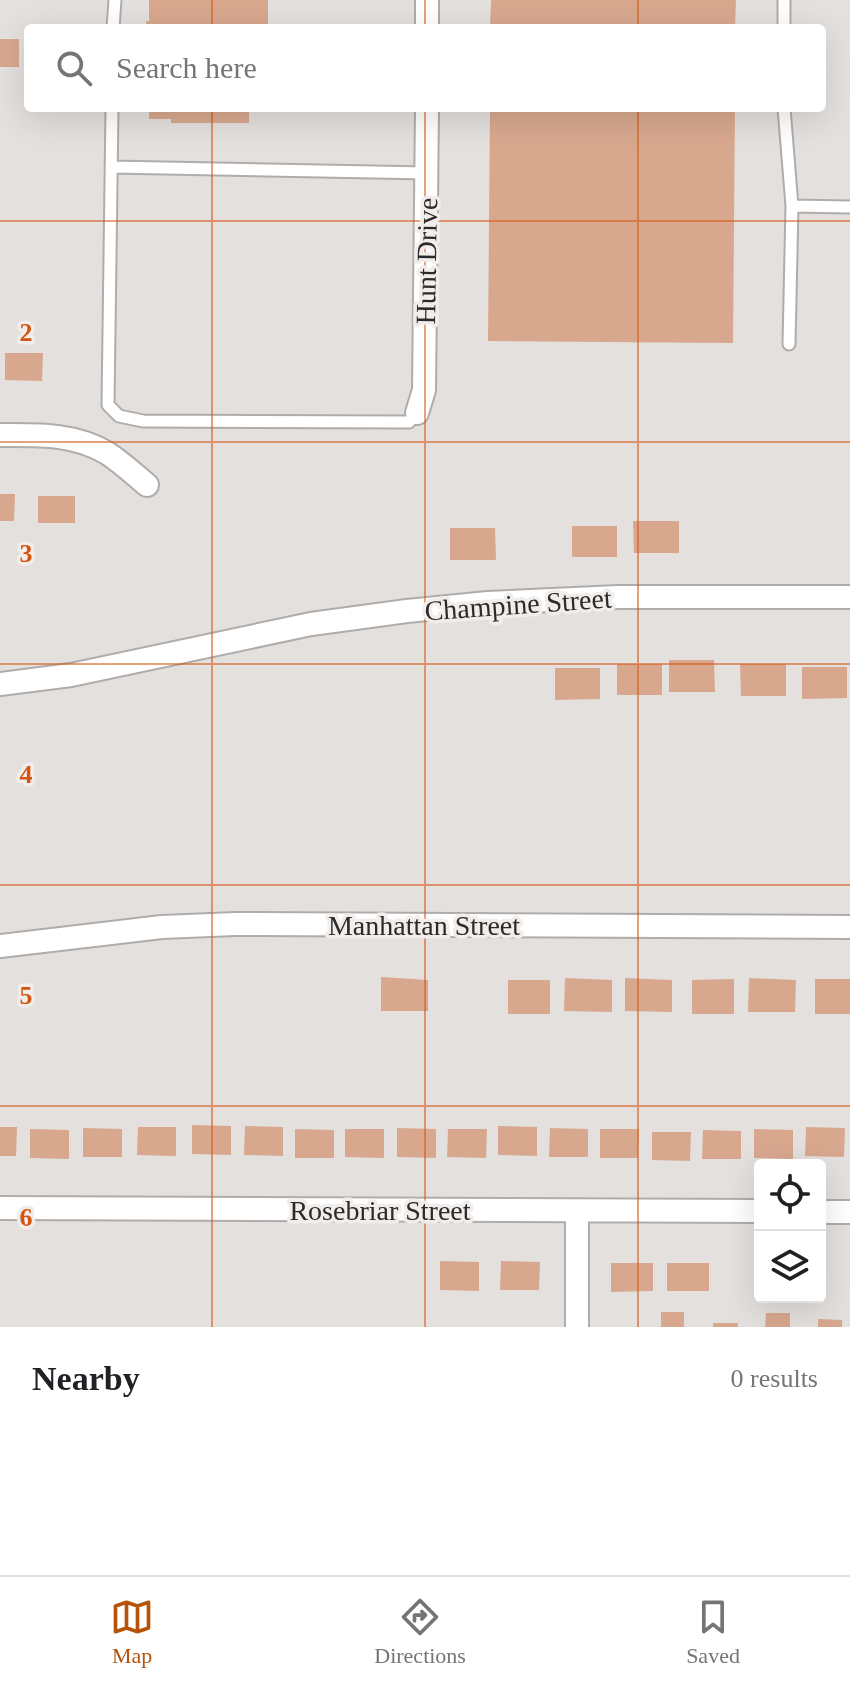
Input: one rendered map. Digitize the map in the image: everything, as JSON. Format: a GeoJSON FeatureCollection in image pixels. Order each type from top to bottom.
{"type":"FeatureCollection","features":[{"type":"Feature","properties":{"kind":"street"},"geometry":{"type":"LineString","coordinates":[[427,0],[427,24]]}},
{"type":"Feature","properties":{"kind":"street","name":"Hunt Drive"},"geometry":{"type":"LineString","coordinates":[[417,413],[424,390],[427,112]]}},
{"type":"Feature","properties":{"kind":"street"},"geometry":{"type":"LineString","coordinates":[[10,435],[56,435],[81,441],[106,452],[147,485]]}},
{"type":"Feature","properties":{"kind":"street","name":"Champine Street"},"geometry":{"type":"LineString","coordinates":[[0,684],[71,675],[311,624],[407,611],[488,603],[618,597],[850,597]]}},
{"type":"Feature","properties":{"kind":"street","name":"Manhattan Street"},"geometry":{"type":"LineString","coordinates":[[0,946],[162,927],[235,924],[850,927]]}},
{"type":"Feature","properties":{"kind":"street","name":"Rosebriar Street"},"geometry":{"type":"LineString","coordinates":[[0,1208],[754,1211]]}},
{"type":"Feature","properties":{"kind":"street"},"geometry":{"type":"LineString","coordinates":[[577,1211],[577,1327]]}},
{"type":"Feature","properties":{"kind":"street"},"geometry":{"type":"LineString","coordinates":[[826,1212],[850,1212]]}},
{"type":"Feature","properties":{"kind":"lane"},"geometry":{"type":"LineString","coordinates":[[113,24],[115,0]]}},
{"type":"Feature","properties":{"kind":"lane"},"geometry":{"type":"LineString","coordinates":[[784,0],[784,24]]}},
{"type":"Feature","properties":{"kind":"lane"},"geometry":{"type":"LineString","coordinates":[[112,112],[108,405],[119,416],[143,421],[409,422],[417,413]]}},
{"type":"Feature","properties":{"kind":"lane"},"geometry":{"type":"LineString","coordinates":[[784,112],[792,206],[789,344]]}},
{"type":"Feature","properties":{"kind":"lane"},"geometry":{"type":"LineString","coordinates":[[111,167],[427,173]]}},
{"type":"Feature","properties":{"kind":"lane"},"geometry":{"type":"LineString","coordinates":[[792,206],[850,207]]}},
{"type":"Feature","properties":{"kind":"building"},"geometry":{"type":"Polygon","coordinates":[[[149,0],[268,0],[268,24],[146,24],[149,21],[149,0]]]}},
{"type":"Feature","properties":{"kind":"building"},"geometry":{"type":"Polygon","coordinates":[[[491,0],[736,0],[735,24],[490,24],[491,0]]]}},
{"type":"Feature","properties":{"kind":"building"},"geometry":{"type":"Polygon","coordinates":[[[0,39],[19,39],[19,67],[0,67],[0,39]]]}},
{"type":"Feature","properties":{"kind":"building"},"geometry":{"type":"Polygon","coordinates":[[[149,112],[249,112],[249,123],[171,123],[171,119],[149,119],[149,112]]]}},
{"type":"Feature","properties":{"kind":"building"},"geometry":{"type":"Polygon","coordinates":[[[490,112],[735,112],[733,343],[488,341],[490,112]]]}},
{"type":"Feature","properties":{"kind":"building"},"geometry":{"type":"Polygon","coordinates":[[[5,353],[43,353],[42,381],[5,380],[5,353]]]}},
{"type":"Feature","properties":{"kind":"building"},"geometry":{"type":"Polygon","coordinates":[[[0,494],[15,494],[14,521],[0,521],[0,494]]]}},
{"type":"Feature","properties":{"kind":"building"},"geometry":{"type":"Polygon","coordinates":[[[38,496],[75,496],[75,523],[38,523],[38,496]]]}},
{"type":"Feature","properties":{"kind":"building"},"geometry":{"type":"Polygon","coordinates":[[[633,521],[679,521],[679,553],[634,553],[633,521]]]}},
{"type":"Feature","properties":{"kind":"building"},"geometry":{"type":"Polygon","coordinates":[[[572,526],[617,526],[617,557],[572,557],[572,526]]]}},
{"type":"Feature","properties":{"kind":"building"},"geometry":{"type":"Polygon","coordinates":[[[450,528],[495,528],[496,560],[450,560],[450,528]]]}},
{"type":"Feature","properties":{"kind":"building"},"geometry":{"type":"Polygon","coordinates":[[[669,660],[714,660],[715,692],[669,692],[669,660]]]}},
{"type":"Feature","properties":{"kind":"building"},"geometry":{"type":"Polygon","coordinates":[[[617,664],[662,664],[662,695],[617,695],[617,664]]]}},
{"type":"Feature","properties":{"kind":"building"},"geometry":{"type":"Polygon","coordinates":[[[740,664],[786,664],[786,696],[741,696],[740,664]]]}},
{"type":"Feature","properties":{"kind":"building"},"geometry":{"type":"Polygon","coordinates":[[[802,667],[847,667],[847,698],[802,699],[802,667]]]}},
{"type":"Feature","properties":{"kind":"building"},"geometry":{"type":"Polygon","coordinates":[[[555,668],[600,668],[600,699],[555,700],[555,668]]]}},
{"type":"Feature","properties":{"kind":"building"},"geometry":{"type":"Polygon","coordinates":[[[381,977],[428,980],[428,1011],[381,1011],[381,977]]]}},
{"type":"Feature","properties":{"kind":"building"},"geometry":{"type":"Polygon","coordinates":[[[565,978],[612,980],[612,1012],[564,1011],[565,978]]]}},
{"type":"Feature","properties":{"kind":"building"},"geometry":{"type":"Polygon","coordinates":[[[625,978],[672,980],[672,1012],[625,1011],[625,978]]]}},
{"type":"Feature","properties":{"kind":"building"},"geometry":{"type":"Polygon","coordinates":[[[749,978],[796,980],[795,1012],[748,1012],[749,978]]]}},
{"type":"Feature","properties":{"kind":"building"},"geometry":{"type":"Polygon","coordinates":[[[734,979],[734,1014],[692,1014],[692,980],[734,979]]]}},
{"type":"Feature","properties":{"kind":"building"},"geometry":{"type":"Polygon","coordinates":[[[815,979],[850,979],[850,1014],[815,1014],[815,979]]]}},
{"type":"Feature","properties":{"kind":"building"},"geometry":{"type":"Polygon","coordinates":[[[508,980],[550,980],[550,1014],[508,1014],[508,980]]]}},
{"type":"Feature","properties":{"kind":"building"},"geometry":{"type":"Polygon","coordinates":[[[192,1125],[231,1126],[231,1155],[192,1154],[192,1125]]]}},
{"type":"Feature","properties":{"kind":"building"},"geometry":{"type":"Polygon","coordinates":[[[245,1126],[283,1127],[283,1156],[244,1155],[245,1126]]]}},
{"type":"Feature","properties":{"kind":"building"},"geometry":{"type":"Polygon","coordinates":[[[498,1126],[537,1127],[537,1156],[498,1155],[498,1126]]]}},
{"type":"Feature","properties":{"kind":"building"},"geometry":{"type":"Polygon","coordinates":[[[0,1127],[17,1127],[16,1156],[0,1156],[0,1127]]]}},
{"type":"Feature","properties":{"kind":"building"},"geometry":{"type":"Polygon","coordinates":[[[138,1127],[176,1127],[176,1156],[137,1155],[138,1127]]]}},
{"type":"Feature","properties":{"kind":"building"},"geometry":{"type":"Polygon","coordinates":[[[806,1127],[845,1128],[844,1157],[805,1156],[806,1127]]]}},
{"type":"Feature","properties":{"kind":"building"},"geometry":{"type":"Polygon","coordinates":[[[83,1128],[122,1129],[122,1157],[83,1157],[83,1128]]]}},
{"type":"Feature","properties":{"kind":"building"},"geometry":{"type":"Polygon","coordinates":[[[397,1128],[436,1129],[436,1158],[397,1157],[397,1128]]]}},
{"type":"Feature","properties":{"kind":"building"},"geometry":{"type":"Polygon","coordinates":[[[550,1128],[588,1129],[588,1157],[549,1157],[550,1128]]]}},
{"type":"Feature","properties":{"kind":"building"},"geometry":{"type":"Polygon","coordinates":[[[30,1129],[69,1130],[69,1159],[30,1158],[30,1129]]]}},
{"type":"Feature","properties":{"kind":"building"},"geometry":{"type":"Polygon","coordinates":[[[295,1129],[334,1130],[334,1158],[295,1158],[295,1129]]]}},
{"type":"Feature","properties":{"kind":"building"},"geometry":{"type":"Polygon","coordinates":[[[345,1129],[384,1129],[384,1158],[345,1157],[345,1129]]]}},
{"type":"Feature","properties":{"kind":"building"},"geometry":{"type":"Polygon","coordinates":[[[448,1129],[487,1129],[486,1158],[447,1157],[448,1129]]]}},
{"type":"Feature","properties":{"kind":"building"},"geometry":{"type":"Polygon","coordinates":[[[600,1129],[639,1129],[638,1158],[600,1158],[600,1129]]]}},
{"type":"Feature","properties":{"kind":"building"},"geometry":{"type":"Polygon","coordinates":[[[754,1129],[793,1130],[793,1159],[754,1158],[754,1129]]]}},
{"type":"Feature","properties":{"kind":"building"},"geometry":{"type":"Polygon","coordinates":[[[703,1130],[741,1131],[741,1159],[702,1159],[703,1130]]]}},
{"type":"Feature","properties":{"kind":"building"},"geometry":{"type":"Polygon","coordinates":[[[652,1132],[691,1132],[690,1161],[652,1160],[652,1132]]]}},
{"type":"Feature","properties":{"kind":"building"},"geometry":{"type":"Polygon","coordinates":[[[440,1261],[479,1262],[479,1291],[440,1290],[440,1261]]]}},
{"type":"Feature","properties":{"kind":"building"},"geometry":{"type":"Polygon","coordinates":[[[501,1261],[540,1262],[539,1290],[500,1290],[501,1261]]]}},
{"type":"Feature","properties":{"kind":"building"},"geometry":{"type":"Polygon","coordinates":[[[611,1263],[653,1263],[653,1291],[611,1292],[611,1263]]]}},
{"type":"Feature","properties":{"kind":"building"},"geometry":{"type":"Polygon","coordinates":[[[667,1263],[709,1263],[709,1291],[667,1291],[667,1263]]]}},
{"type":"Feature","properties":{"kind":"building"},"geometry":{"type":"Polygon","coordinates":[[[661,1312],[684,1312],[684,1327],[661,1327],[661,1312]]]}},
{"type":"Feature","properties":{"kind":"building"},"geometry":{"type":"Polygon","coordinates":[[[766,1313],[790,1313],[790,1327],[765,1327],[766,1313]]]}},
{"type":"Feature","properties":{"kind":"building"},"geometry":{"type":"Polygon","coordinates":[[[818,1319],[842,1320],[842,1327],[818,1327],[818,1319]]]}},
{"type":"Feature","properties":{"kind":"building"},"geometry":{"type":"Polygon","coordinates":[[[713,1323],[738,1323],[738,1327],[713,1327],[713,1323]]]}}]}
